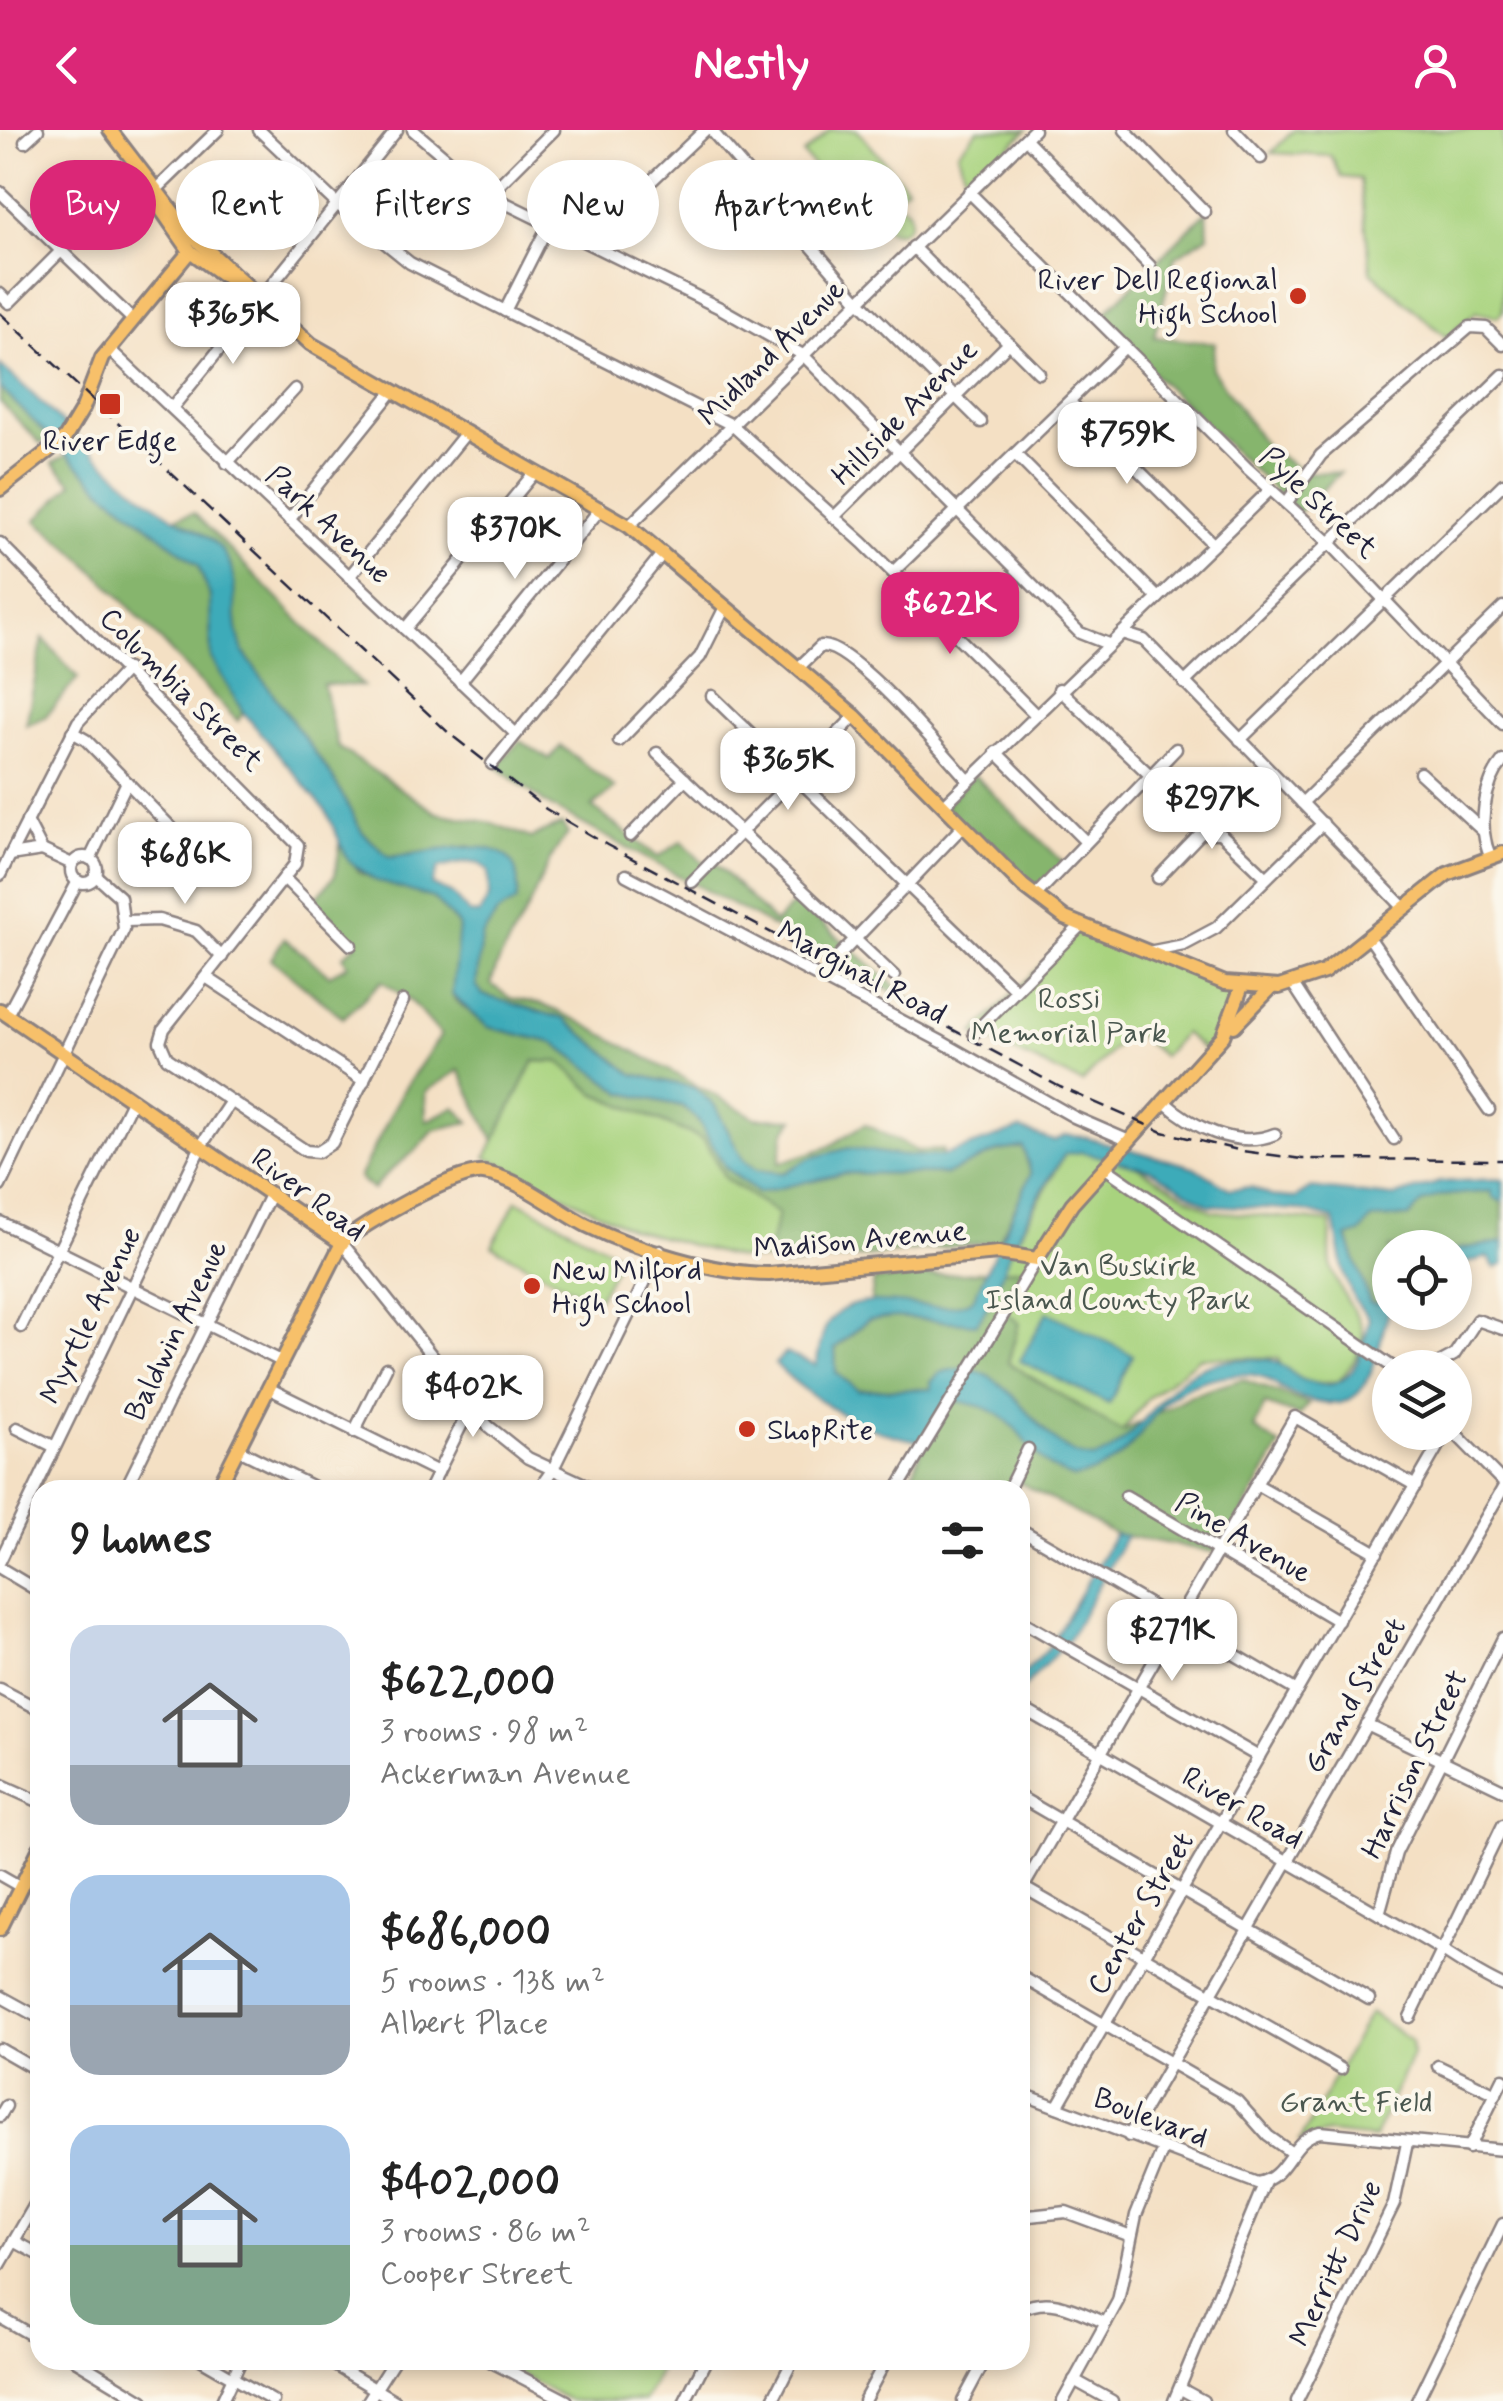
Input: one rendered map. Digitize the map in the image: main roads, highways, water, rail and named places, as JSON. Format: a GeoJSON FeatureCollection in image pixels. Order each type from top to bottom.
{"type":"FeatureCollection","features":[{"type":"Feature","properties":{"kind":"main road"},"geometry":{"type":"LineString","coordinates":[[110,130],[133,160]]}},
{"type":"Feature","properties":{"kind":"main road"},"geometry":{"type":"LineString","coordinates":[[129,155],[132,160]]}},
{"type":"Feature","properties":{"kind":"main road"},"geometry":{"type":"LineString","coordinates":[[156,190],[189,233],[311,344],[630,526],[854,716],[1050,910],[1142,952],[1242,986],[1270,988],[1324,972],[1447,874],[1496,854]]}},
{"type":"Feature","properties":{"kind":"main road"},"geometry":{"type":"LineString","coordinates":[[156,207],[190,251],[260,300]]}},
{"type":"Feature","properties":{"kind":"main road"},"geometry":{"type":"LineString","coordinates":[[169,226],[175,252],[170,274]]}},
{"type":"Feature","properties":{"kind":"main road"},"geometry":{"type":"LineString","coordinates":[[0,490],[58,447],[72,429],[109,349],[190,251]]}},
{"type":"Feature","properties":{"kind":"main road"},"geometry":{"type":"LineString","coordinates":[[170,274],[189,266],[209,267]]}},
{"type":"Feature","properties":{"kind":"main road"},"geometry":{"type":"LineString","coordinates":[[1218,1042],[1236,1012],[1242,986]]}},
{"type":"Feature","properties":{"kind":"main road"},"geometry":{"type":"LineString","coordinates":[[1218,1042],[1270,988]]}},
{"type":"Feature","properties":{"kind":"main road","name":"River Road"},"geometry":{"type":"LineString","coordinates":[[4,1013],[342,1243]]}},
{"type":"Feature","properties":{"kind":"main road","name":"Madison Avenue"},"geometry":{"type":"LineString","coordinates":[[222,1480],[342,1243],[359,1228],[474,1172],[505,1180],[607,1234],[754,1274],[993,1253],[1036,1259],[1072,1204],[1218,1042]]}},
{"type":"Feature","properties":{"kind":"main road"},"geometry":{"type":"LineString","coordinates":[[0,1928],[30,1869]]}},
{"type":"Feature","properties":{"kind":"water"},"geometry":{"type":"Polygon","coordinates":[[[0,365],[126,482],[219,547],[233,573],[237,630],[244,653],[333,778],[362,832],[389,857],[475,847],[495,850],[509,859],[517,876],[516,902],[497,913],[482,936],[476,985],[483,995],[564,1019],[633,1074],[695,1088],[715,1106],[743,1160],[756,1170],[784,1173],[810,1158],[849,1148],[903,1156],[942,1156],[1020,1129],[1054,1141],[1066,1135],[1084,1137],[1194,1167],[1230,1189],[1251,1187],[1271,1196],[1295,1198],[1311,1188],[1393,1197],[1440,1182],[1497,1179],[1503,1180],[1503,1202],[1493,1198],[1491,1191],[1439,1196],[1422,1203],[1409,1217],[1371,1219],[1360,1233],[1347,1237],[1372,1302],[1372,1330],[1384,1330],[1378,1350],[1372,1350],[1371,1373],[1363,1387],[1344,1402],[1332,1404],[1302,1398],[1263,1377],[1251,1375],[1207,1380],[1174,1395],[1116,1460],[1074,1478],[1041,1459],[1008,1422],[974,1404],[947,1401],[925,1442],[882,1432],[844,1415],[809,1393],[775,1364],[785,1353],[816,1365],[826,1327],[839,1312],[855,1304],[937,1307],[973,1299],[1031,1174],[1023,1147],[998,1151],[947,1174],[844,1173],[758,1193],[726,1168],[698,1120],[682,1106],[623,1093],[555,1043],[488,1027],[452,995],[459,926],[433,898],[374,880],[348,860],[326,811],[243,712],[211,658],[210,596],[198,565],[104,491],[0,388],[0,365]],[[466,862],[438,868],[432,885],[451,893],[469,913],[479,914],[489,897],[488,871],[480,864],[466,862]],[[1082,1152],[1065,1154],[1022,1227],[989,1304],[976,1324],[896,1317],[868,1320],[835,1348],[836,1373],[858,1390],[932,1389],[931,1382],[940,1373],[965,1369],[986,1375],[1005,1388],[1055,1440],[1073,1453],[1093,1458],[1124,1441],[1174,1385],[1205,1366],[1239,1359],[1266,1360],[1322,1385],[1345,1378],[1359,1358],[1369,1319],[1354,1299],[1344,1275],[1334,1219],[1298,1210],[1209,1205],[1151,1170],[1082,1152]]]}},
{"type":"Feature","properties":{"kind":"water"},"geometry":{"type":"Polygon","coordinates":[[[1503,1242],[1503,1265],[1495,1268],[1488,1257],[1472,1261],[1472,1247],[1503,1242]]]}},
{"type":"Feature","properties":{"kind":"water"},"geometry":{"type":"Polygon","coordinates":[[[1047,1312],[1133,1355],[1109,1404],[1020,1361],[1047,1312]]]}},
{"type":"Feature","properties":{"kind":"water"},"geometry":{"type":"Polygon","coordinates":[[[1115,1534],[1126,1536],[1069,1639],[1030,1681],[1030,1667],[1049,1647],[1115,1534]]]}},
{"type":"Feature","properties":{"kind":"railway"},"geometry":{"type":"LineString","coordinates":[[0,313],[450,734],[546,809],[607,845],[1060,1087],[1163,1132],[1242,1151],[1302,1159],[1503,1160]]}},
{"type":"Feature","properties":{"kind":"place","name":"River Dell Regional High School"},"geometry":{"type":"Point","coordinates":[1298,296]}},
{"type":"Feature","properties":{"kind":"place","name":"River Edge"},"geometry":{"type":"Point","coordinates":[110,404]}},
{"type":"Feature","properties":{"kind":"place","name":"New Milford High School"},"geometry":{"type":"Point","coordinates":[532,1286]}},
{"type":"Feature","properties":{"kind":"place","name":"ShopRite"},"geometry":{"type":"Point","coordinates":[747,1429]}},
{"type":"Feature","properties":{"kind":"park label","name":"Rossi Memorial Park"},"geometry":{"type":"Point","coordinates":[1069,1015]}},
{"type":"Feature","properties":{"kind":"park label","name":"Van Buskirk Island County Park"},"geometry":{"type":"Point","coordinates":[1118,1282]}},
{"type":"Feature","properties":{"kind":"park label","name":"Grant Field"},"geometry":{"type":"Point","coordinates":[1356,2101]}}]}
